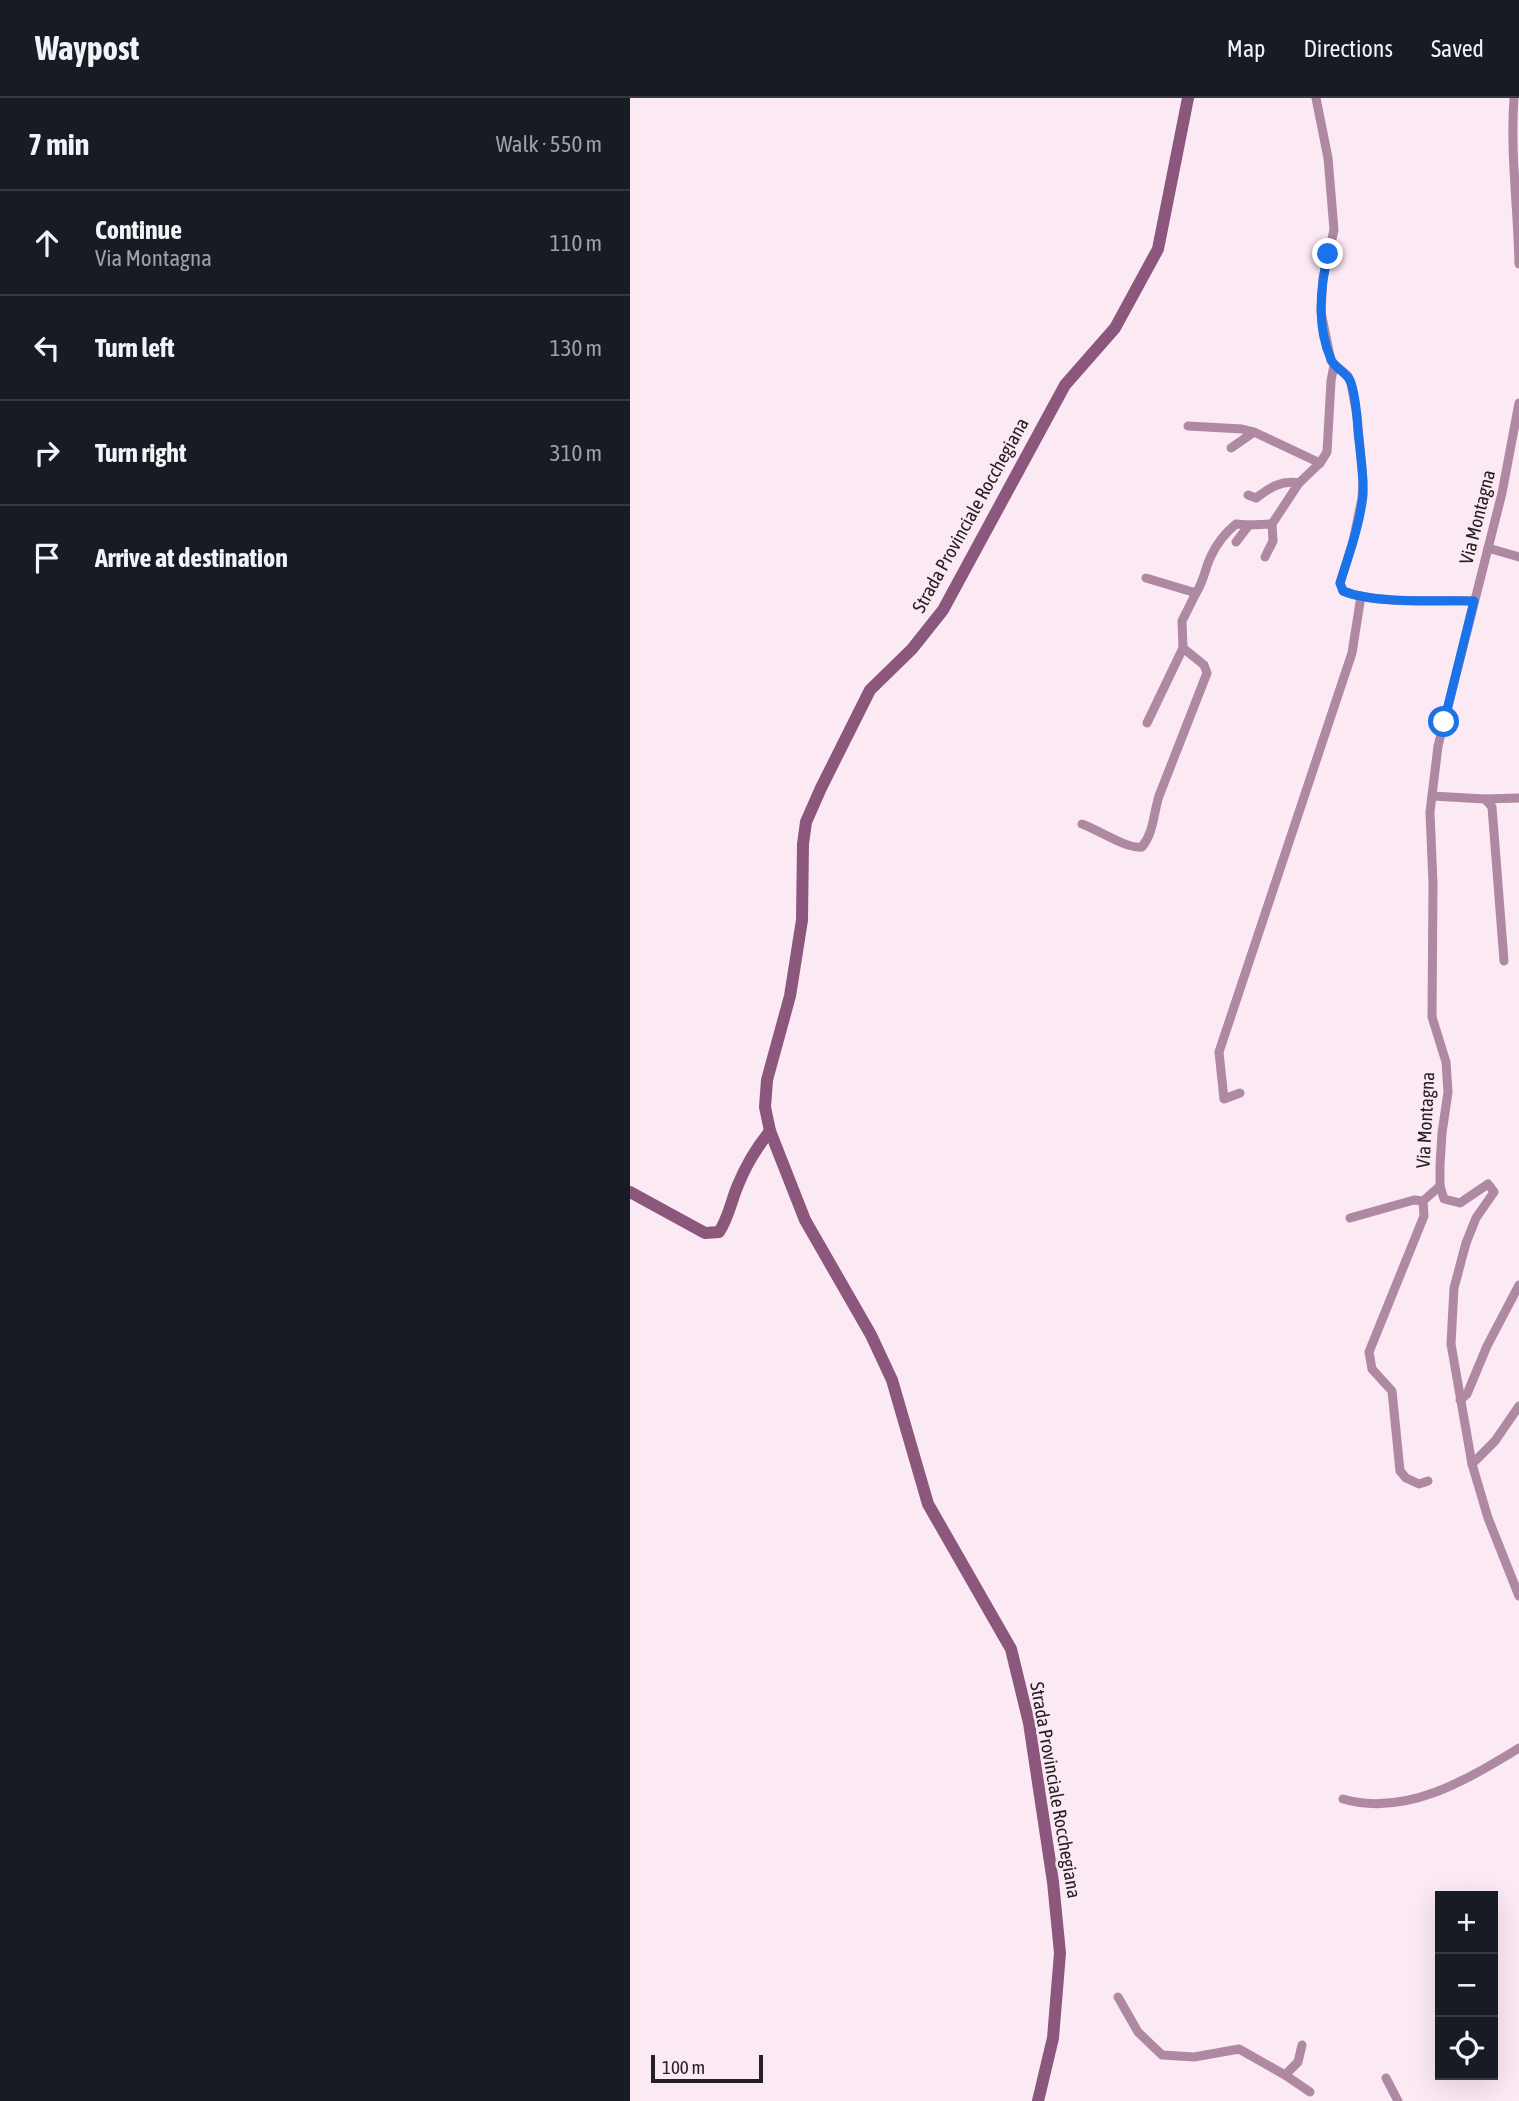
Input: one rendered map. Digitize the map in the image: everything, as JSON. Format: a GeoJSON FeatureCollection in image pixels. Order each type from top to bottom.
{"type":"FeatureCollection","features":[{"type":"Feature","properties":{"kind":"main road","name":"Strada Provinciale Rocchegiana"},"geometry":{"type":"LineString","coordinates":[[1038,2101],[1053,2038],[1060,1953],[1053,1882],[1029,1723],[1011,1649],[928,1504],[892,1380],[872,1335],[805,1220],[770,1131],[765,1107],[767,1080],[790,996],[802,920],[803,844],[806,822],[870,690],[912,649],[943,610],[1065,385],[1115,328],[1158,249],[1188,98]]}},
{"type":"Feature","properties":{"kind":"main road"},"geometry":{"type":"LineString","coordinates":[[630,1192],[705,1233],[719,1232],[727,1221],[738,1185],[756,1149],[770,1131]]}},
{"type":"Feature","properties":{"kind":"street"},"geometry":{"type":"LineString","coordinates":[[1316,98],[1328,158],[1334,230],[1323,278],[1321,312],[1331,361],[1348,376],[1351,383],[1363,481],[1360,509],[1340,583],[1343,591],[1382,599],[1474,601]]}},
{"type":"Feature","properties":{"kind":"street"},"geometry":{"type":"LineString","coordinates":[[1514,98],[1512,123],[1519,264]]}},
{"type":"Feature","properties":{"kind":"street"},"geometry":{"type":"LineString","coordinates":[[1265,557],[1273,541],[1272,524],[1299,483],[1320,463],[1327,452],[1334,365]]}},
{"type":"Feature","properties":{"kind":"street","name":"Via Montagna"},"geometry":{"type":"LineString","coordinates":[[1519,403],[1502,493],[1438,746],[1430,812],[1433,884],[1432,1017],[1446,1062],[1448,1092],[1442,1133],[1440,1186],[1444,1199],[1460,1203],[1491,1180],[1493,1192],[1476,1218],[1466,1243],[1454,1288],[1451,1344],[1472,1464],[1488,1518],[1519,1596]]}},
{"type":"Feature","properties":{"kind":"street"},"geometry":{"type":"LineString","coordinates":[[1188,426],[1254,432],[1320,463]]}},
{"type":"Feature","properties":{"kind":"street"},"geometry":{"type":"LineString","coordinates":[[1231,448],[1254,432]]}},
{"type":"Feature","properties":{"kind":"street"},"geometry":{"type":"LineString","coordinates":[[1248,495],[1256,498],[1276,484],[1289,481],[1299,483]]}},
{"type":"Feature","properties":{"kind":"street"},"geometry":{"type":"LineString","coordinates":[[1147,723],[1183,648],[1182,621],[1202,585],[1211,556],[1225,533],[1236,524],[1272,524]]}},
{"type":"Feature","properties":{"kind":"street"},"geometry":{"type":"LineString","coordinates":[[1236,542],[1249,525]]}},
{"type":"Feature","properties":{"kind":"street"},"geometry":{"type":"LineString","coordinates":[[1488,548],[1519,557]]}},
{"type":"Feature","properties":{"kind":"street"},"geometry":{"type":"LineString","coordinates":[[1146,578],[1196,593]]}},
{"type":"Feature","properties":{"kind":"street"},"geometry":{"type":"LineString","coordinates":[[1240,1093],[1224,1098],[1219,1052],[1352,653],[1361,596]]}},
{"type":"Feature","properties":{"kind":"street"},"geometry":{"type":"LineString","coordinates":[[1082,824],[1134,848],[1142,847],[1151,836],[1153,815],[1159,796],[1207,673],[1204,665],[1183,648]]}},
{"type":"Feature","properties":{"kind":"street"},"geometry":{"type":"LineString","coordinates":[[1432,796],[1519,799]]}},
{"type":"Feature","properties":{"kind":"street"},"geometry":{"type":"LineString","coordinates":[[1485,799],[1492,807],[1504,961]]}},
{"type":"Feature","properties":{"kind":"street"},"geometry":{"type":"LineString","coordinates":[[1350,1218],[1414,1200],[1423,1201],[1440,1186]]}},
{"type":"Feature","properties":{"kind":"street"},"geometry":{"type":"LineString","coordinates":[[1423,1201],[1424,1216],[1369,1352],[1372,1369],[1392,1391],[1400,1471],[1406,1478],[1419,1484],[1428,1481]]}},
{"type":"Feature","properties":{"kind":"street"},"geometry":{"type":"LineString","coordinates":[[1460,1401],[1467,1394],[1487,1346],[1519,1285]]}},
{"type":"Feature","properties":{"kind":"street"},"geometry":{"type":"LineString","coordinates":[[1472,1464],[1495,1441],[1519,1406]]}},
{"type":"Feature","properties":{"kind":"street"},"geometry":{"type":"LineString","coordinates":[[1343,1799],[1373,1805],[1396,1804],[1415,1799],[1464,1780],[1494,1765],[1519,1748]]}},
{"type":"Feature","properties":{"kind":"street"},"geometry":{"type":"LineString","coordinates":[[1118,1997],[1138,2032],[1162,2055],[1194,2057],[1239,2049],[1310,2092]]}},
{"type":"Feature","properties":{"kind":"street"},"geometry":{"type":"LineString","coordinates":[[1285,2075],[1298,2062],[1302,2045]]}},
{"type":"Feature","properties":{"kind":"street"},"geometry":{"type":"LineString","coordinates":[[1386,2078],[1398,2101]]}},
{"type":"Feature","properties":{"kind":"route"},"geometry":{"type":"LineString","coordinates":[[1328,254],[1321,312],[1325,338],[1331,361],[1348,376],[1351,383],[1363,481],[1358,520],[1340,583],[1343,591],[1352,595],[1382,599],[1474,601],[1444,722]]}}]}
